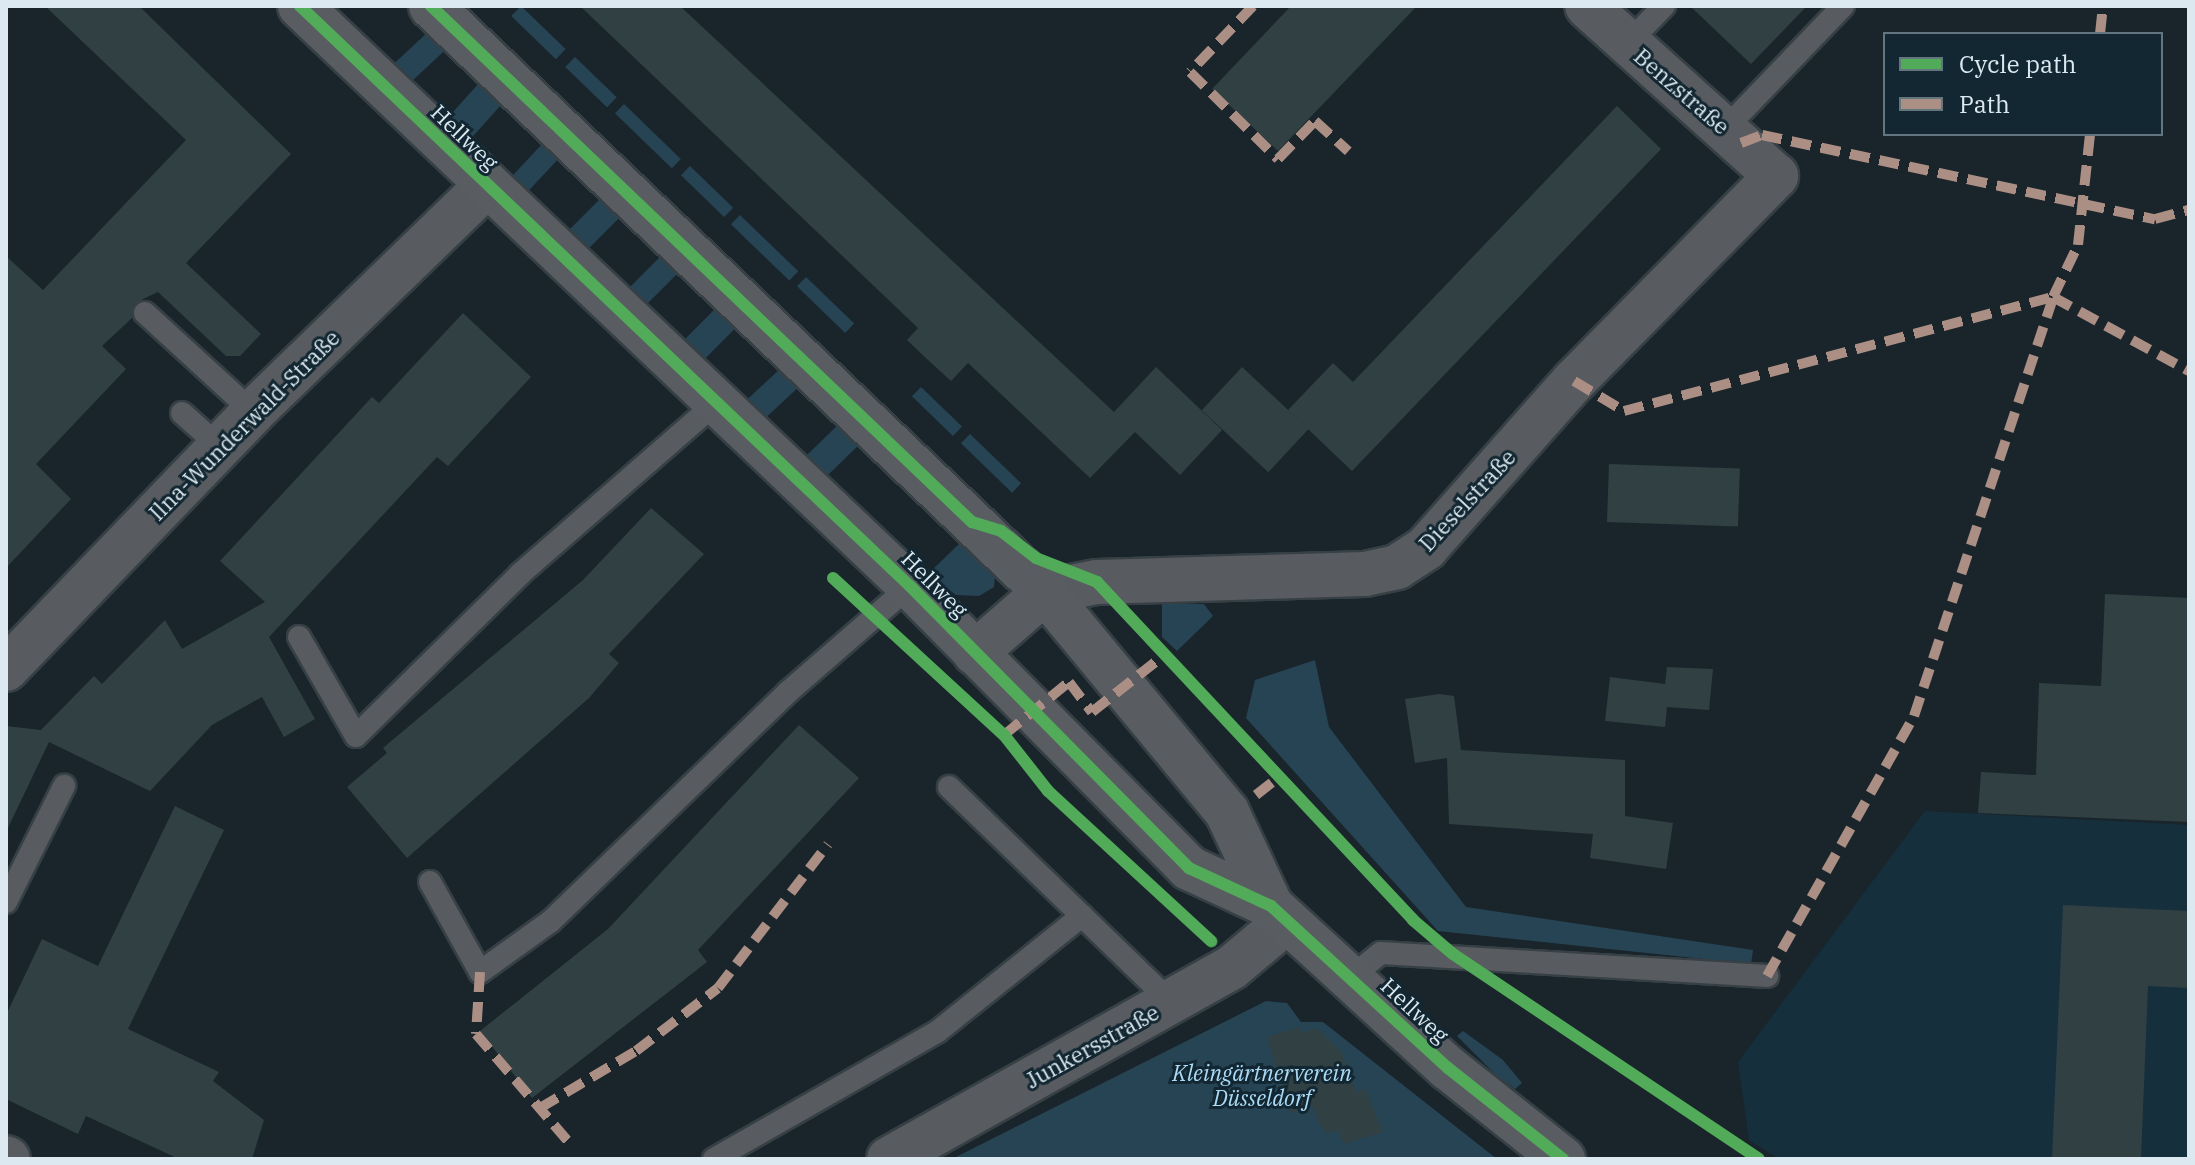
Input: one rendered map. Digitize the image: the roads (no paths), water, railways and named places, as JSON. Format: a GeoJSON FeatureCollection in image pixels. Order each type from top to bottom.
{"type":"FeatureCollection","features":[{"type":"Feature","properties":{"kind":"main road","name":"Hellweg"},"geometry":{"type":"LineString","coordinates":[[300,6],[910,586],[1189,868],[1279,914],[1448,1068],[1563,1159]]}},
{"type":"Feature","properties":{"kind":"main road","name":"Hellweg"},"geometry":{"type":"LineString","coordinates":[[431,6],[1045,592],[1227,812],[1279,914]]}},
{"type":"Feature","properties":{"kind":"main road"},"geometry":{"type":"LineString","coordinates":[[975,653],[1045,592]]}},
{"type":"Feature","properties":{"kind":"street","name":"Benzstraße"},"geometry":{"type":"LineString","coordinates":[[1587,6],[1776,176]]}},
{"type":"Feature","properties":{"kind":"street","name":"Dieselstraße"},"geometry":{"type":"LineString","coordinates":[[1045,592],[1097,582],[1365,574],[1397,567],[1426,548],[1574,381],[1776,176]]}},
{"type":"Feature","properties":{"kind":"street","name":"Ilna-Wunderwald-Straße"},"geometry":{"type":"LineString","coordinates":[[6,669],[253,412],[487,185]]}},
{"type":"Feature","properties":{"kind":"street","name":"Junkersstraße"},"geometry":{"type":"LineString","coordinates":[[889,1159],[1231,968],[1279,914]]}},
{"type":"Feature","properties":{"kind":"lane"},"geometry":{"type":"LineString","coordinates":[[1627,44],[1664,6]]}},
{"type":"Feature","properties":{"kind":"lane"},"geometry":{"type":"LineString","coordinates":[[1726,128],[1843,6]]}},
{"type":"Feature","properties":{"kind":"lane"},"geometry":{"type":"LineString","coordinates":[[145,313],[253,412]]}},
{"type":"Feature","properties":{"kind":"lane"},"geometry":{"type":"LineString","coordinates":[[299,637],[356,736],[520,574],[717,402]]}},
{"type":"Feature","properties":{"kind":"lane"},"geometry":{"type":"LineString","coordinates":[[182,413],[220,447]]}},
{"type":"Feature","properties":{"kind":"lane"},"geometry":{"type":"LineString","coordinates":[[430,882],[480,972],[551,921],[788,692],[910,586]]}},
{"type":"Feature","properties":{"kind":"lane"},"geometry":{"type":"LineString","coordinates":[[6,902],[64,786]]}},
{"type":"Feature","properties":{"kind":"lane"},"geometry":{"type":"LineString","coordinates":[[949,787],[1171,1002]]}},
{"type":"Feature","properties":{"kind":"lane"},"geometry":{"type":"LineString","coordinates":[[714,1159],[937,1032],[1082,916]]}},
{"type":"Feature","properties":{"kind":"lane"},"geometry":{"type":"LineString","coordinates":[[1351,977],[1381,953],[1767,976]]}},
{"type":"Feature","properties":{"kind":"park label","name":"Kleingärtnerverein Düsseldorf"},"geometry":{"type":"Point","coordinates":[1262,1084]}}]}
